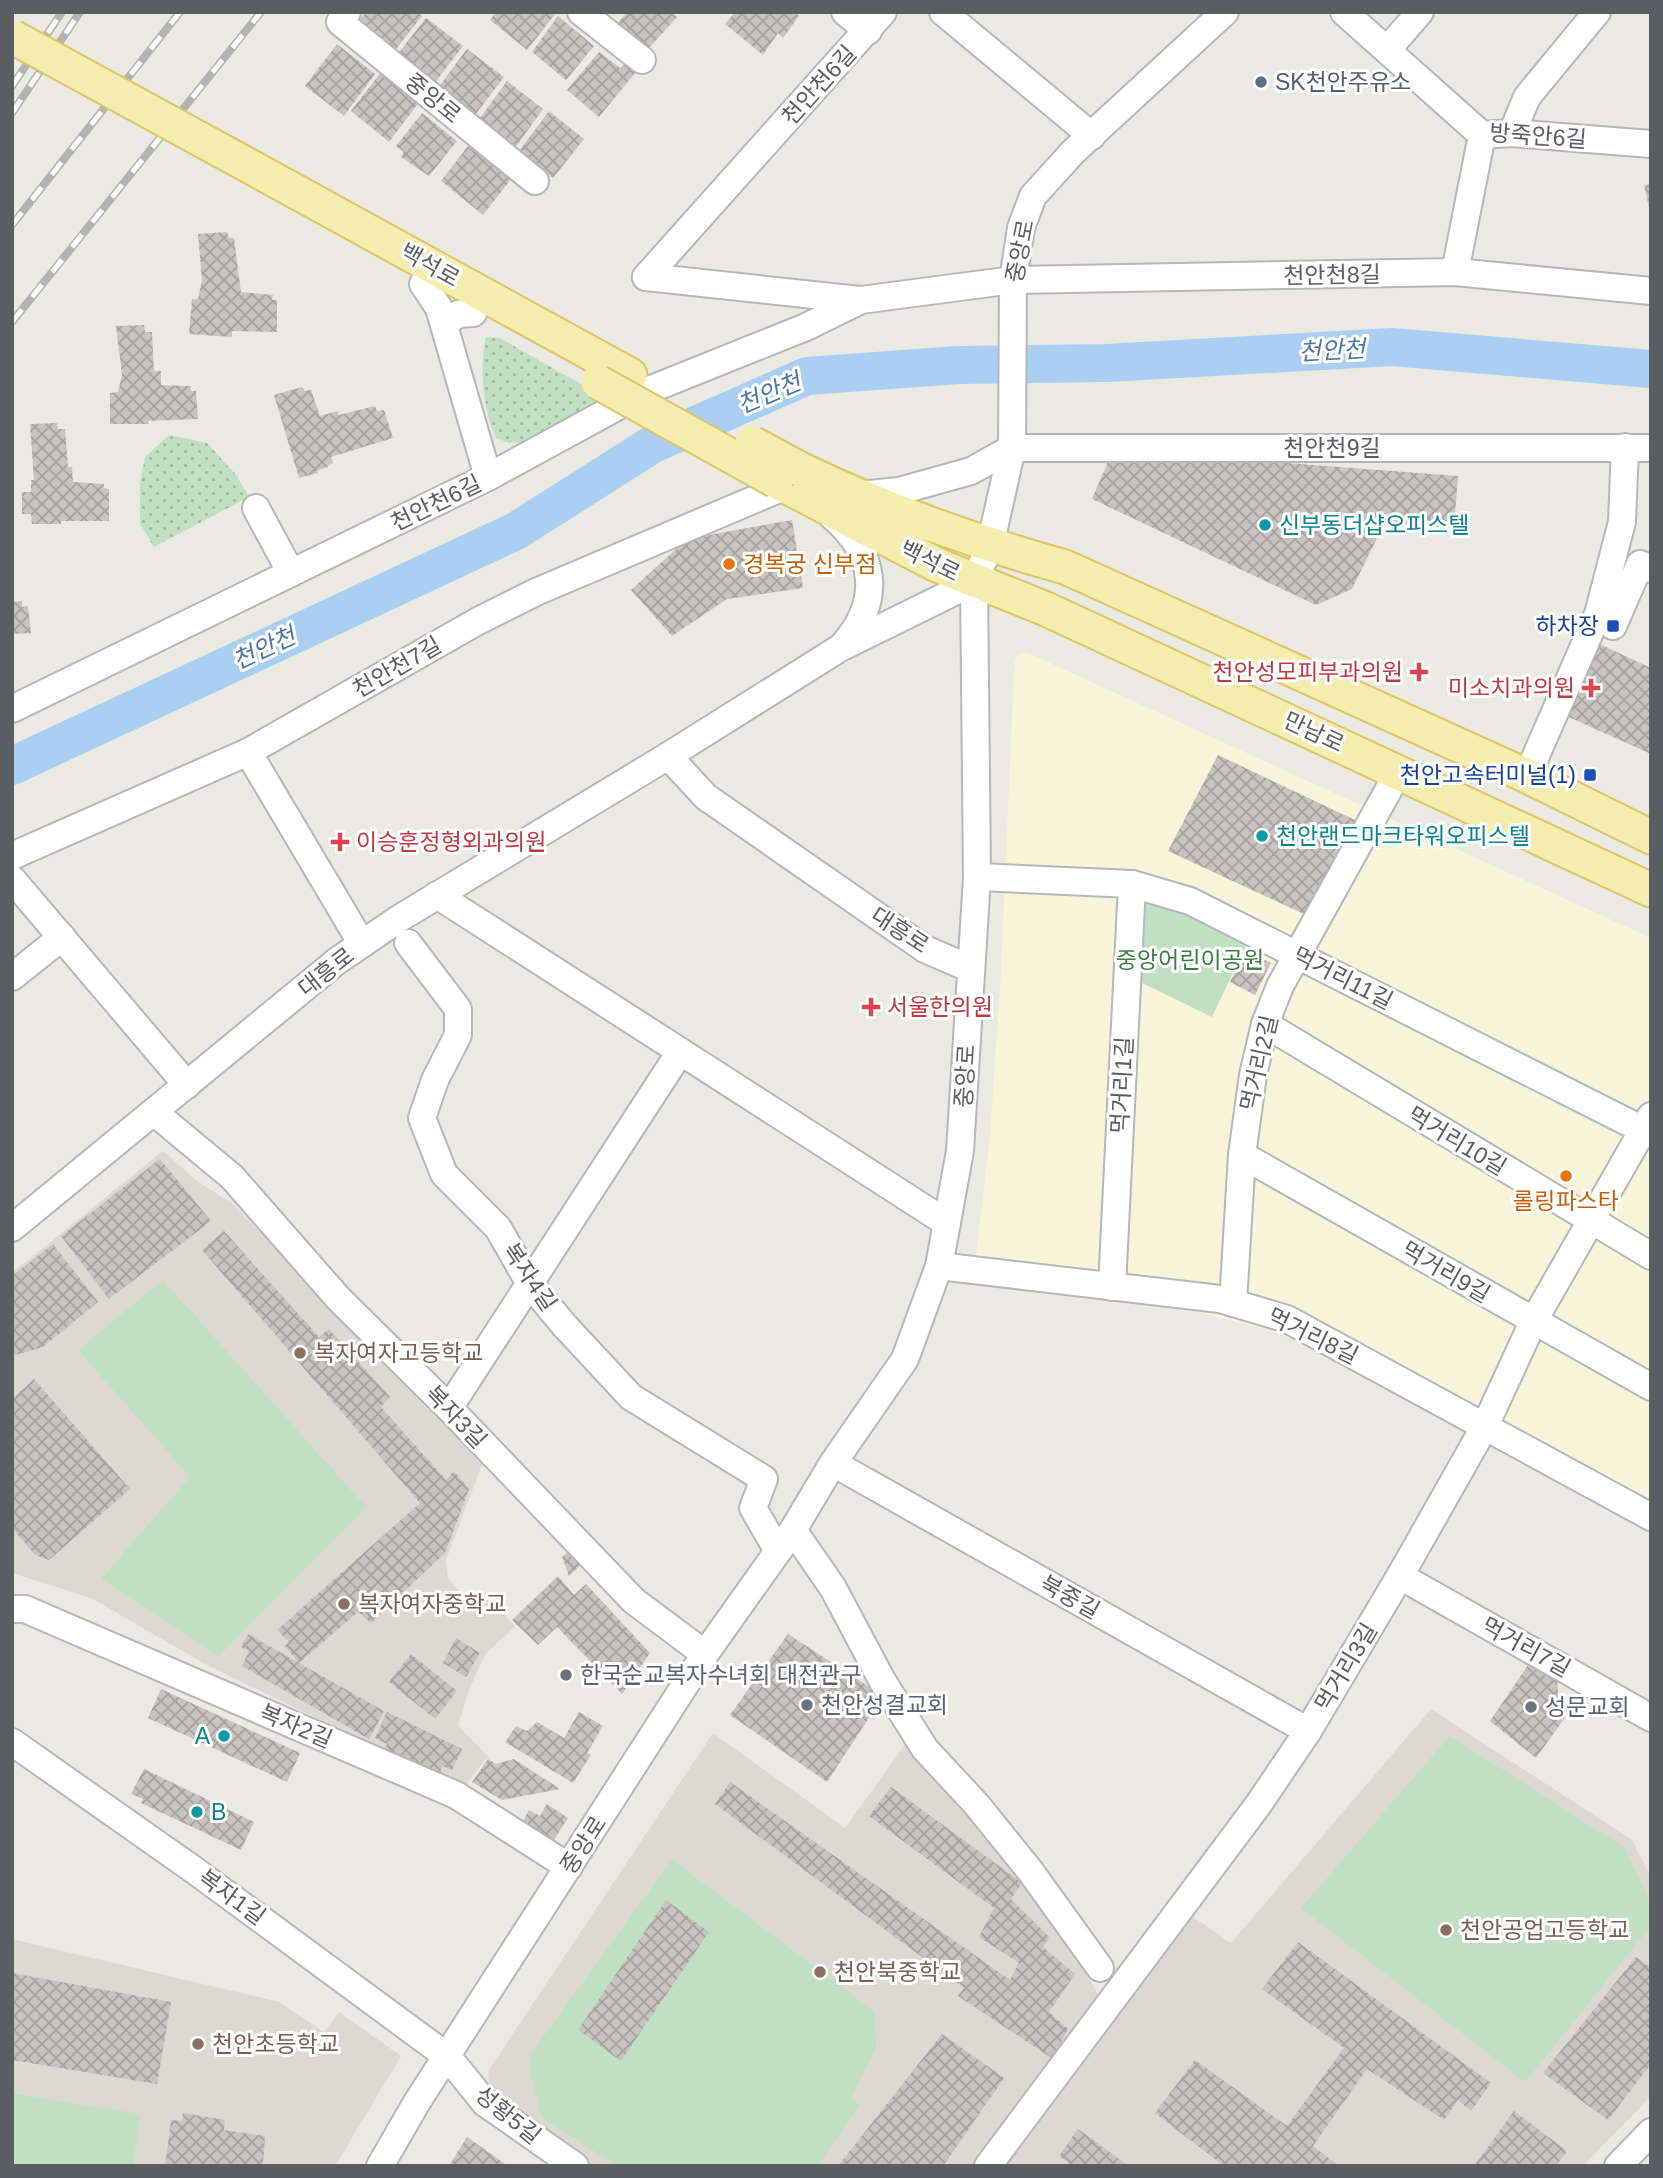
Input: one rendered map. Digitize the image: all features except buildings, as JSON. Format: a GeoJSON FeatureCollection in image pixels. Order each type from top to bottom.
{"type":"FeatureCollection","features":[{"type":"Feature","properties":{"kind":"main road"},"geometry":{"type":"LineString","coordinates":[[13,36],[226,164]]}},
{"type":"Feature","properties":{"kind":"main road"},"geometry":{"type":"LineString","coordinates":[[12,55],[226,164]]}},
{"type":"Feature","properties":{"kind":"main road","name":"백석로"},"geometry":{"type":"LineString","coordinates":[[226,164],[423,284],[458,318],[598,382],[788,479],[855,496],[990,546]]}},
{"type":"Feature","properties":{"kind":"main road","name":"백석로"},"geometry":{"type":"LineString","coordinates":[[226,164],[630,375],[788,479],[818,504],[974,582]]}},
{"type":"Feature","properties":{"kind":"main road","name":"만남로"},"geometry":{"type":"LineString","coordinates":[[990,546],[1065,567],[1527,776],[1651,836]]}},
{"type":"Feature","properties":{"kind":"main road","name":"만남로"},"geometry":{"type":"LineString","coordinates":[[974,582],[1046,609],[1651,890]]}},
{"type":"Feature","properties":{"kind":"main road"},"geometry":{"type":"LineString","coordinates":[[1133,650],[1119,634],[1116,625],[1119,617],[1126,609],[1134,606],[1151,606]]}},
{"type":"Feature","properties":{"kind":"street","name":"중앙로"},"geometry":{"type":"LineString","coordinates":[[347,12],[340,22],[535,181]]}},
{"type":"Feature","properties":{"kind":"street"},"geometry":{"type":"LineString","coordinates":[[581,12],[642,60]]}},
{"type":"Feature","properties":{"kind":"street"},"geometry":{"type":"LineString","coordinates":[[845,12],[875,22]]}},
{"type":"Feature","properties":{"kind":"street"},"geometry":{"type":"LineString","coordinates":[[943,12],[1092,135]]}},
{"type":"Feature","properties":{"kind":"street","name":"중앙로"},"geometry":{"type":"LineString","coordinates":[[1012,449],[1013,280],[1021,228],[1033,196],[1092,135],[1225,12]]}},
{"type":"Feature","properties":{"kind":"street","name":"방죽안6길"},"geometry":{"type":"LineString","coordinates":[[1345,12],[1482,135],[1512,133],[1651,144]]}},
{"type":"Feature","properties":{"kind":"street"},"geometry":{"type":"LineString","coordinates":[[1387,50],[1420,12]]}},
{"type":"Feature","properties":{"kind":"street"},"geometry":{"type":"LineString","coordinates":[[1512,133],[1527,97],[1597,12]]}},
{"type":"Feature","properties":{"kind":"street","name":"천안천6길"},"geometry":{"type":"LineString","coordinates":[[875,22],[646,277],[861,300],[1013,280]]}},
{"type":"Feature","properties":{"kind":"street"},"geometry":{"type":"LineString","coordinates":[[1455,272],[1482,135]]}},
{"type":"Feature","properties":{"kind":"street","name":"천안천8길"},"geometry":{"type":"LineString","coordinates":[[1013,280],[1455,272],[1651,291]]}},
{"type":"Feature","properties":{"kind":"street","name":"천안천6길"},"geometry":{"type":"LineString","coordinates":[[12,709],[488,478],[644,392],[806,327],[861,300]]}},
{"type":"Feature","properties":{"kind":"street"},"geometry":{"type":"LineString","coordinates":[[458,318],[488,478]]}},
{"type":"Feature","properties":{"kind":"street"},"geometry":{"type":"LineString","coordinates":[[1527,776],[1598,614],[1638,447]]}},
{"type":"Feature","properties":{"kind":"street","name":"천안천9길"},"geometry":{"type":"LineString","coordinates":[[1012,449],[1638,447]]}},
{"type":"Feature","properties":{"kind":"street"},"geometry":{"type":"LineString","coordinates":[[855,496],[899,491],[971,471],[1012,449]]}},
{"type":"Feature","properties":{"kind":"street"},"geometry":{"type":"LineString","coordinates":[[974,582],[990,546],[1012,449]]}},
{"type":"Feature","properties":{"kind":"street","name":"천안천7길"},"geometry":{"type":"LineString","coordinates":[[12,856],[247,752],[478,621],[536,592],[788,479]]}},
{"type":"Feature","properties":{"kind":"street"},"geometry":{"type":"LineString","coordinates":[[818,504],[850,531],[863,551],[867,572],[869,589],[865,612],[841,648]]}},
{"type":"Feature","properties":{"kind":"street"},"geometry":{"type":"LineString","coordinates":[[256,508],[291,573]]}},
{"type":"Feature","properties":{"kind":"street"},"geometry":{"type":"LineString","coordinates":[[1613,626],[1640,564],[1651,569]]}},
{"type":"Feature","properties":{"kind":"street","name":"중앙로"},"geometry":{"type":"LineString","coordinates":[[380,2166],[417,2102],[705,1654],[793,1530],[833,1463],[905,1359],[939,1266],[960,1151],[977,877],[974,582]]}},
{"type":"Feature","properties":{"kind":"street","name":"대흥로"},"geometry":{"type":"LineString","coordinates":[[12,1228],[337,961],[362,944],[437,895],[841,648],[974,582]]}},
{"type":"Feature","properties":{"kind":"street"},"geometry":{"type":"LineString","coordinates":[[247,752],[362,944]]}},
{"type":"Feature","properties":{"kind":"street","name":"대흥로"},"geometry":{"type":"LineString","coordinates":[[667,756],[706,797],[925,949],[971,969]]}},
{"type":"Feature","properties":{"kind":"street","name":"먹거리2길"},"geometry":{"type":"LineString","coordinates":[[1233,1303],[1242,1155],[1253,1075],[1265,1024],[1280,986],[1399,771]]}},
{"type":"Feature","properties":{"kind":"street","name":"먹거리11길"},"geometry":{"type":"LineString","coordinates":[[977,877],[1132,884],[1190,901],[1648,1127]]}},
{"type":"Feature","properties":{"kind":"street"},"geometry":{"type":"LineString","coordinates":[[12,879],[187,1085]]}},
{"type":"Feature","properties":{"kind":"street","name":"먹거리1길"},"geometry":{"type":"LineString","coordinates":[[1112,1287],[1132,884]]}},
{"type":"Feature","properties":{"kind":"street"},"geometry":{"type":"LineString","coordinates":[[437,895],[947,1223]]}},
{"type":"Feature","properties":{"kind":"street"},"geometry":{"type":"LineString","coordinates":[[12,977],[62,937]]}},
{"type":"Feature","properties":{"kind":"street","name":"복자4길"},"geometry":{"type":"LineString","coordinates":[[408,943],[458,1009],[457,1035],[435,1080],[422,1118],[444,1174],[498,1228],[530,1284],[564,1325],[631,1396],[764,1479],[752,1508],[778,1551]]}},
{"type":"Feature","properties":{"kind":"street","name":"먹거리10길"},"geometry":{"type":"LineString","coordinates":[[1265,1024],[1651,1256]]}},
{"type":"Feature","properties":{"kind":"street"},"geometry":{"type":"LineString","coordinates":[[449,1408],[680,1052]]}},
{"type":"Feature","properties":{"kind":"street","name":"복자3길"},"geometry":{"type":"LineString","coordinates":[[155,1113],[232,1177],[338,1298],[449,1408],[634,1601],[705,1654]]}},
{"type":"Feature","properties":{"kind":"street","name":"먹거리3길"},"geometry":{"type":"LineString","coordinates":[[988,2166],[1258,1805],[1308,1731],[1401,1576],[1485,1426],[1533,1322],[1590,1221],[1648,1127]]}},
{"type":"Feature","properties":{"kind":"street","name":"먹거리9길"},"geometry":{"type":"LineString","coordinates":[[1242,1155],[1651,1387]]}},
{"type":"Feature","properties":{"kind":"street","name":"먹거리8길"},"geometry":{"type":"LineString","coordinates":[[939,1266],[1220,1299],[1287,1319],[1651,1517]]}},
{"type":"Feature","properties":{"kind":"street","name":"북중길"},"geometry":{"type":"LineString","coordinates":[[833,1463],[1308,1731]]}},
{"type":"Feature","properties":{"kind":"street"},"geometry":{"type":"LineString","coordinates":[[793,1530],[833,1588],[883,1682],[925,1749],[977,1805],[1031,1872],[1100,1968]]}},
{"type":"Feature","properties":{"kind":"street","name":"먹거리7길"},"geometry":{"type":"LineString","coordinates":[[1401,1576],[1651,1718]]}},
{"type":"Feature","properties":{"kind":"street","name":"복자2길"},"geometry":{"type":"LineString","coordinates":[[12,1609],[25,1609],[456,1795],[569,1867]]}},
{"type":"Feature","properties":{"kind":"street","name":"복자1길"},"geometry":{"type":"LineString","coordinates":[[12,1742],[194,1870],[448,2057]]}},
{"type":"Feature","properties":{"kind":"street","name":"성황5길"},"geometry":{"type":"LineString","coordinates":[[448,2057],[485,2103],[575,2166]]}},
{"type":"Feature","properties":{"kind":"street"},"geometry":{"type":"LineString","coordinates":[[1618,2166],[1651,2132]]}},
{"type":"Feature","properties":{"kind":"shaded area"},"geometry":{"type":"Polygon","coordinates":[[[1020,653],[1028,653],[1651,938],[1651,1527],[1316,1347],[1269,1330],[1188,1310],[973,1280],[990,1137],[1001,972],[1014,671],[1015,660],[1020,653]]]}},
{"type":"Feature","properties":{"kind":"shaded area"},"geometry":{"type":"Polygon","coordinates":[[[163,1151],[197,1181],[234,1205],[389,1367],[484,1459],[446,1560],[448,1578],[460,1592],[477,1598],[501,1594],[501,1611],[515,1627],[485,1654],[467,1695],[458,1726],[488,1756],[465,1786],[376,1747],[207,1665],[91,1598],[12,1573],[12,1273],[163,1151]]]}},
{"type":"Feature","properties":{"kind":"shaded area","name":"천안공업고등학교"},"geometry":{"type":"Polygon","coordinates":[[[1431,1709],[1632,1840],[1651,1877],[1651,2096],[1583,2166],[1005,2166],[1193,1917],[1231,1943],[1431,1709]]]}},
{"type":"Feature","properties":{"kind":"shaded area","name":"천안북중학교"},"geometry":{"type":"Polygon","coordinates":[[[713,1733],[845,1828],[907,1742],[990,1833],[1071,1945],[1101,2000],[977,2166],[592,2166],[490,2094],[488,2071],[713,1733]]]}},
{"type":"Feature","properties":{"kind":"shaded area","name":"천안초등학교"},"geometry":{"type":"Polygon","coordinates":[[[12,1939],[279,2002],[324,2032],[339,2012],[401,2056],[335,2166],[12,2166],[12,1939]]]}},
{"type":"Feature","properties":{"kind":"green space"},"geometry":{"type":"Polygon","coordinates":[[[486,337],[500,338],[598,394],[600,401],[526,442],[509,443],[496,438],[488,415],[484,388],[486,337]]]}},
{"type":"Feature","properties":{"kind":"green space"},"geometry":{"type":"Polygon","coordinates":[[[169,435],[207,443],[237,476],[249,497],[154,547],[140,524],[140,483],[145,457],[169,435]]]}},
{"type":"Feature","properties":{"kind":"green space","name":"중앙어린이공원"},"geometry":{"type":"Polygon","coordinates":[[[1140,899],[1164,902],[1248,941],[1212,1017],[1136,980],[1140,899]]]}},
{"type":"Feature","properties":{"kind":"green space"},"geometry":{"type":"Polygon","coordinates":[[[163,1280],[366,1507],[219,1656],[101,1579],[190,1477],[78,1350],[163,1280]]]}},
{"type":"Feature","properties":{"kind":"green space"},"geometry":{"type":"Polygon","coordinates":[[[1450,1736],[1625,1848],[1651,1904],[1651,1926],[1525,2082],[1301,1908],[1450,1736]]]}},
{"type":"Feature","properties":{"kind":"green space"},"geometry":{"type":"Polygon","coordinates":[[[672,1860],[875,2012],[876,2049],[851,2097],[859,2106],[818,2166],[618,2166],[542,2118],[530,2070],[532,2052],[672,1860]]]}},
{"type":"Feature","properties":{"kind":"green space"},"geometry":{"type":"Polygon","coordinates":[[[12,2093],[140,2114],[133,2166],[12,2166],[12,2093]]]}},
{"type":"Feature","properties":{"kind":"waterway","name":"천안천"},"geometry":{"type":"LineString","coordinates":[[12,766],[516,531],[653,444],[807,376],[959,365],[1107,363],[1392,347],[1651,369]]}},
{"type":"Feature","properties":{"kind":"railway"},"geometry":{"type":"LineString","coordinates":[[12,86],[62,12]]}},
{"type":"Feature","properties":{"kind":"railway"},"geometry":{"type":"LineString","coordinates":[[12,113],[80,12]]}},
{"type":"Feature","properties":{"kind":"railway"},"geometry":{"type":"LineString","coordinates":[[12,225],[180,12]]}},
{"type":"Feature","properties":{"kind":"railway"},"geometry":{"type":"LineString","coordinates":[[12,322],[261,12]]}},
{"type":"Feature","properties":{"kind":"place","name":"SK천안주유소"},"geometry":{"type":"Point","coordinates":[1261,82]}},
{"type":"Feature","properties":{"kind":"place","name":"신부동더샵오피스텔"},"geometry":{"type":"Point","coordinates":[1265,525]}},
{"type":"Feature","properties":{"kind":"place","name":"경복궁 신부점"},"geometry":{"type":"Point","coordinates":[729,564]}},
{"type":"Feature","properties":{"kind":"place","name":"하차장"},"geometry":{"type":"Point","coordinates":[1613,626]}},
{"type":"Feature","properties":{"kind":"place","name":"천안성모피부과의원"},"geometry":{"type":"Point","coordinates":[1419,672]}},
{"type":"Feature","properties":{"kind":"place","name":"미소치과의원"},"geometry":{"type":"Point","coordinates":[1591,688]}},
{"type":"Feature","properties":{"kind":"place","name":"천안고속터미널(1)"},"geometry":{"type":"Point","coordinates":[1590,775]}},
{"type":"Feature","properties":{"kind":"place","name":"천안랜드마크타워오피스텔"},"geometry":{"type":"Point","coordinates":[1262,836]}},
{"type":"Feature","properties":{"kind":"place","name":"이승훈정형외과의원"},"geometry":{"type":"Point","coordinates":[340,842]}},
{"type":"Feature","properties":{"kind":"place","name":"서울한의원"},"geometry":{"type":"Point","coordinates":[871,1007]}},
{"type":"Feature","properties":{"kind":"place","name":"롤링파스타"},"geometry":{"type":"Point","coordinates":[1566,1176]}},
{"type":"Feature","properties":{"kind":"place","name":"복자여자고등학교"},"geometry":{"type":"Point","coordinates":[300,1353]}},
{"type":"Feature","properties":{"kind":"place","name":"복자여자중학교"},"geometry":{"type":"Point","coordinates":[344,1604]}},
{"type":"Feature","properties":{"kind":"place","name":"한국순교복자수녀회 대전관구"},"geometry":{"type":"Point","coordinates":[566,1675]}},
{"type":"Feature","properties":{"kind":"place","name":"천안성결교회"},"geometry":{"type":"Point","coordinates":[807,1705]}},
{"type":"Feature","properties":{"kind":"place","name":"성문교회"},"geometry":{"type":"Point","coordinates":[1531,1707]}},
{"type":"Feature","properties":{"kind":"place","name":"A"},"geometry":{"type":"Point","coordinates":[224,1736]}},
{"type":"Feature","properties":{"kind":"place","name":"B"},"geometry":{"type":"Point","coordinates":[197,1812]}},
{"type":"Feature","properties":{"kind":"place","name":"천안공업고등학교"},"geometry":{"type":"Point","coordinates":[1446,1930]}},
{"type":"Feature","properties":{"kind":"place","name":"천안북중학교"},"geometry":{"type":"Point","coordinates":[820,1972]}},
{"type":"Feature","properties":{"kind":"place","name":"천안초등학교"},"geometry":{"type":"Point","coordinates":[198,2044]}}]}
